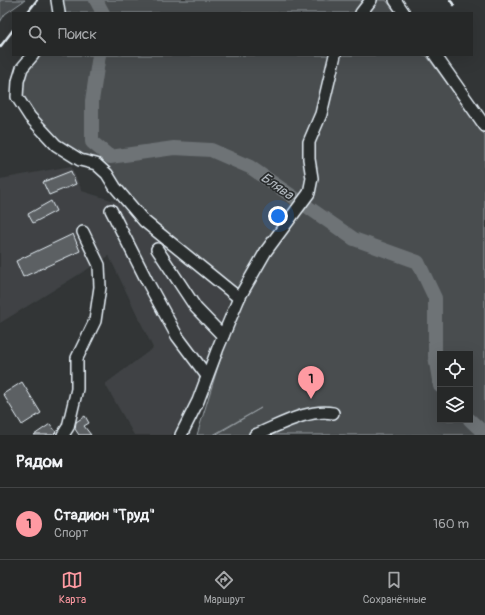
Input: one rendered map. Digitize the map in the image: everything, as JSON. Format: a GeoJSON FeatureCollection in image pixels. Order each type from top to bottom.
{"type":"FeatureCollection","features":[{"type":"Feature","properties":{"kind":"street"},"geometry":{"type":"LineString","coordinates":[[57,0],[59,12]]}},
{"type":"Feature","properties":{"kind":"street"},"geometry":{"type":"LineString","coordinates":[[362,12],[371,0]]}},
{"type":"Feature","properties":{"kind":"street"},"geometry":{"type":"LineString","coordinates":[[394,0],[403,12]]}},
{"type":"Feature","properties":{"kind":"street"},"geometry":{"type":"LineString","coordinates":[[31,56],[22,68],[18,81],[17,97],[30,117],[56,145],[80,160],[96,164],[107,174],[115,187],[144,221],[239,298]]}},
{"type":"Feature","properties":{"kind":"street"},"geometry":{"type":"LineString","coordinates":[[181,435],[198,401],[239,298],[266,251],[309,193],[312,178],[309,159],[309,142],[321,114],[335,56]]}},
{"type":"Feature","properties":{"kind":"street"},"geometry":{"type":"LineString","coordinates":[[436,56],[485,126]]}},
{"type":"Feature","properties":{"kind":"street"},"geometry":{"type":"LineString","coordinates":[[111,210],[177,336],[207,376]]}},
{"type":"Feature","properties":{"kind":"street"},"geometry":{"type":"LineString","coordinates":[[63,435],[68,427],[77,389],[77,358],[95,321],[100,287],[99,265],[83,232]]}},
{"type":"Feature","properties":{"kind":"street"},"geometry":{"type":"LineString","coordinates":[[157,249],[196,308],[223,336]]}},
{"type":"Feature","properties":{"kind":"street"},"geometry":{"type":"LineString","coordinates":[[255,435],[307,415],[323,411],[333,413]]}},
{"type":"Feature","properties":{"kind":"shaded area"},"geometry":{"type":"Polygon","coordinates":[[[0,0],[25,0],[5,14],[0,22],[0,0]]]}},
{"type":"Feature","properties":{"kind":"shaded area"},"geometry":{"type":"Polygon","coordinates":[[[63,0],[386,0],[395,12],[64,12],[63,0]]]}},
{"type":"Feature","properties":{"kind":"shaded area"},"geometry":{"type":"Polygon","coordinates":[[[41,56],[427,56],[485,135],[485,435],[215,435],[261,408],[213,435],[197,435],[239,298],[144,221],[99,162],[83,158],[60,142],[34,114],[22,95],[22,77],[41,56]]]}},
{"type":"Feature","properties":{"kind":"shaded area"},"geometry":{"type":"Polygon","coordinates":[[[71,166],[82,191],[124,204],[157,238],[230,299],[190,406],[172,435],[134,435],[105,384],[153,348],[109,256],[0,323],[0,179],[71,166]]]}},
{"type":"Feature","properties":{"kind":"building"},"geometry":{"type":"Polygon","coordinates":[[[71,171],[76,184],[49,195],[43,182],[71,171]]]}},
{"type":"Feature","properties":{"kind":"building"},"geometry":{"type":"Polygon","coordinates":[[[51,201],[56,211],[33,223],[28,214],[51,201]]]}},
{"type":"Feature","properties":{"kind":"building"},"geometry":{"type":"Polygon","coordinates":[[[73,234],[80,251],[23,277],[16,261],[73,234]]]}},
{"type":"Feature","properties":{"kind":"building"},"geometry":{"type":"Polygon","coordinates":[[[22,382],[41,413],[22,425],[3,394],[22,382]]]}},
{"type":"Feature","properties":{"kind":"building"},"geometry":{"type":"Polygon","coordinates":[[[85,416],[89,423],[84,426],[91,435],[79,435],[75,429],[76,422],[85,416]]]}},
{"type":"Feature","properties":{"kind":"building"},"geometry":{"type":"Polygon","coordinates":[[[50,424],[56,432],[53,435],[34,435],[50,424]]]}},
{"type":"Feature","properties":{"kind":"waterway","name":"Блява"},"geometry":{"type":"LineString","coordinates":[[96,0],[102,12]]}},
{"type":"Feature","properties":{"kind":"waterway","name":"Блява"},"geometry":{"type":"LineString","coordinates":[[99,56],[92,101],[92,142],[110,157],[174,148],[211,150],[250,167],[354,239],[418,262],[435,298],[435,356],[437,368]]}},
{"type":"Feature","properties":{"kind":"waterway","name":"Блява"},"geometry":{"type":"LineString","coordinates":[[473,423],[485,434]]}},
{"type":"Feature","properties":{"kind":"railway"},"geometry":{"type":"LineString","coordinates":[[28,12],[37,0]]}},
{"type":"Feature","properties":{"kind":"railway"},"geometry":{"type":"LineString","coordinates":[[450,0],[454,5]]}},
{"type":"Feature","properties":{"kind":"railway"},"geometry":{"type":"LineString","coordinates":[[0,47],[12,31]]}},
{"type":"Feature","properties":{"kind":"place","name":"Стадион \"Труд\""},"geometry":{"type":"Point","coordinates":[311,399]}}]}
